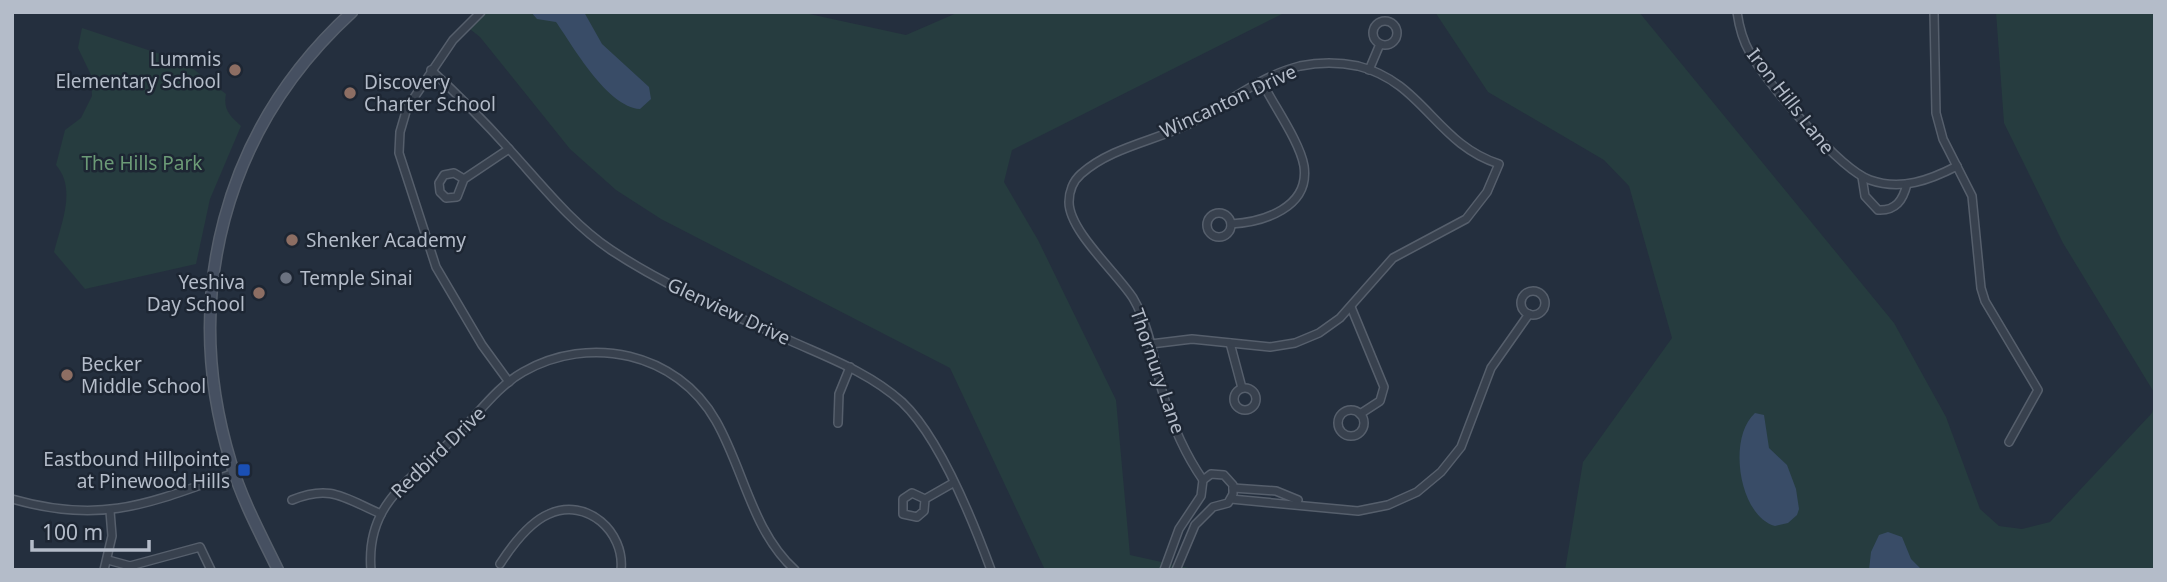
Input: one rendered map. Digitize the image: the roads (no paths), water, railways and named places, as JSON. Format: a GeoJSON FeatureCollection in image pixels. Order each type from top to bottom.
{"type":"FeatureCollection","features":[{"type":"Feature","properties":{"kind":"street"},"geometry":{"type":"LineString","coordinates":[[278,570],[234,473],[217,410],[209,344],[212,276],[224,216],[247,155],[275,101],[318,46],[352,12]]}},
{"type":"Feature","properties":{"kind":"street"},"geometry":{"type":"LineString","coordinates":[[481,12],[453,40],[407,108],[400,132],[399,153],[436,267],[482,345],[509,382]]}},
{"type":"Feature","properties":{"kind":"street","name":"Iron Hills Lane"},"geometry":{"type":"LineString","coordinates":[[1737,12],[1743,38],[1760,68],[1830,152],[1862,177],[1888,184],[1907,184],[1931,179],[1957,166]]}},
{"type":"Feature","properties":{"kind":"street"},"geometry":{"type":"LineString","coordinates":[[1934,12],[1936,113],[1943,139],[1972,196],[1976,261],[1985,301],[2038,390],[2009,442]]}},
{"type":"Feature","properties":{"kind":"street"},"geometry":{"type":"LineString","coordinates":[[1369,70],[1380,44]]}},
{"type":"Feature","properties":{"kind":"street","name":"Wincanton Drive"},"geometry":{"type":"LineString","coordinates":[[1070,193],[1075,181],[1084,171],[1139,143],[1184,126],[1286,71],[1315,64],[1344,64],[1369,70],[1410,92],[1462,147],[1499,164],[1488,192],[1466,219],[1393,258],[1351,307]]}},
{"type":"Feature","properties":{"kind":"street","name":"Glenview Drive"},"geometry":{"type":"LineString","coordinates":[[431,70],[575,220],[610,249],[687,294],[850,367],[878,383],[903,403],[923,427],[953,483],[991,570]]}},
{"type":"Feature","properties":{"kind":"street"},"geometry":{"type":"LineString","coordinates":[[1231,224],[1250,223],[1274,215],[1293,200],[1303,181],[1300,155],[1262,82]]}},
{"type":"Feature","properties":{"kind":"street"},"geometry":{"type":"LineString","coordinates":[[464,179],[509,149]]}},
{"type":"Feature","properties":{"kind":"street","name":"Iron Hills Lane"},"geometry":{"type":"LineString","coordinates":[[1862,177],[1865,196],[1878,210],[1887,211],[1896,206],[1904,198],[1907,184]]}},
{"type":"Feature","properties":{"kind":"street","name":"Thornury Lane"},"geometry":{"type":"LineString","coordinates":[[1070,193],[1073,220],[1132,297],[1151,344],[1175,427],[1203,480]]}},
{"type":"Feature","properties":{"kind":"street"},"geometry":{"type":"LineString","coordinates":[[1151,344],[1192,339],[1270,347],[1296,343],[1330,326],[1351,307],[1384,385],[1380,401],[1360,414]]}},
{"type":"Feature","properties":{"kind":"street"},"geometry":{"type":"LineString","coordinates":[[1231,499],[1305,504],[1342,511],[1373,509],[1403,499],[1430,483],[1461,447],[1491,368],[1529,314]]}},
{"type":"Feature","properties":{"kind":"street"},"geometry":{"type":"LineString","coordinates":[[1230,343],[1242,388]]}},
{"type":"Feature","properties":{"kind":"street","name":"Redbird Drive"},"geometry":{"type":"LineString","coordinates":[[371,570],[373,537],[380,514],[399,485],[439,454],[509,382],[550,359],[583,351],[614,352],[647,360],[672,374],[696,394],[716,421],[762,527],[795,570]]}},
{"type":"Feature","properties":{"kind":"street"},"geometry":{"type":"LineString","coordinates":[[838,423],[839,394],[850,367]]}},
{"type":"Feature","properties":{"kind":"street"},"geometry":{"type":"LineString","coordinates":[[12,499],[41,507],[78,512],[110,511],[169,497],[234,473]]}},
{"type":"Feature","properties":{"kind":"street"},"geometry":{"type":"LineString","coordinates":[[1164,570],[1179,529],[1201,496],[1203,480],[1211,474],[1221,474],[1229,479],[1233,488],[1231,499],[1225,505],[1206,512],[1187,540],[1176,570]]}},
{"type":"Feature","properties":{"kind":"street"},"geometry":{"type":"LineString","coordinates":[[925,499],[953,483]]}},
{"type":"Feature","properties":{"kind":"street"},"geometry":{"type":"LineString","coordinates":[[1233,488],[1276,491],[1305,504]]}},
{"type":"Feature","properties":{"kind":"street"},"geometry":{"type":"LineString","coordinates":[[292,500],[320,491],[380,514]]}},
{"type":"Feature","properties":{"kind":"street"},"geometry":{"type":"LineString","coordinates":[[500,564],[540,520],[550,513],[573,509],[595,516],[612,532],[621,554],[621,570]]}},
{"type":"Feature","properties":{"kind":"street"},"geometry":{"type":"LineString","coordinates":[[104,570],[113,536],[110,511]]}},
{"type":"Feature","properties":{"kind":"street"},"geometry":{"type":"LineString","coordinates":[[108,560],[130,566],[200,547],[211,570]]}},
{"type":"Feature","properties":{"kind":"water"},"geometry":{"type":"Polygon","coordinates":[[[531,12],[584,12],[602,44],[649,87],[651,99],[640,109],[615,98],[581,60],[556,22],[537,19],[531,12]]]}},
{"type":"Feature","properties":{"kind":"water"},"geometry":{"type":"Polygon","coordinates":[[[1755,413],[1764,415],[1769,448],[1787,465],[1796,489],[1799,509],[1797,515],[1788,523],[1775,526],[1763,519],[1753,508],[1745,492],[1741,475],[1741,440],[1746,425],[1755,413]]]}},
{"type":"Feature","properties":{"kind":"water"},"geometry":{"type":"Polygon","coordinates":[[[1888,532],[1902,537],[1911,559],[1922,570],[1869,570],[1871,552],[1879,535],[1888,532]]]}},
{"type":"Feature","properties":{"kind":"place","name":"Lummis Elementary School"},"geometry":{"type":"Point","coordinates":[235,70]}},
{"type":"Feature","properties":{"kind":"place","name":"Discovery Charter School"},"geometry":{"type":"Point","coordinates":[350,93]}},
{"type":"Feature","properties":{"kind":"place","name":"Shenker Academy"},"geometry":{"type":"Point","coordinates":[292,240]}},
{"type":"Feature","properties":{"kind":"place","name":"Temple Sinai"},"geometry":{"type":"Point","coordinates":[286,278]}},
{"type":"Feature","properties":{"kind":"place","name":"Yeshiva Day School"},"geometry":{"type":"Point","coordinates":[259,293]}},
{"type":"Feature","properties":{"kind":"place","name":"Becker Middle School"},"geometry":{"type":"Point","coordinates":[67,375]}},
{"type":"Feature","properties":{"kind":"place","name":"Eastbound Hillpointe at Pinewood Hills"},"geometry":{"type":"Point","coordinates":[244,470]}},
{"type":"Feature","properties":{"kind":"park label","name":"The Hills Park"},"geometry":{"type":"Point","coordinates":[142,163]}}]}
